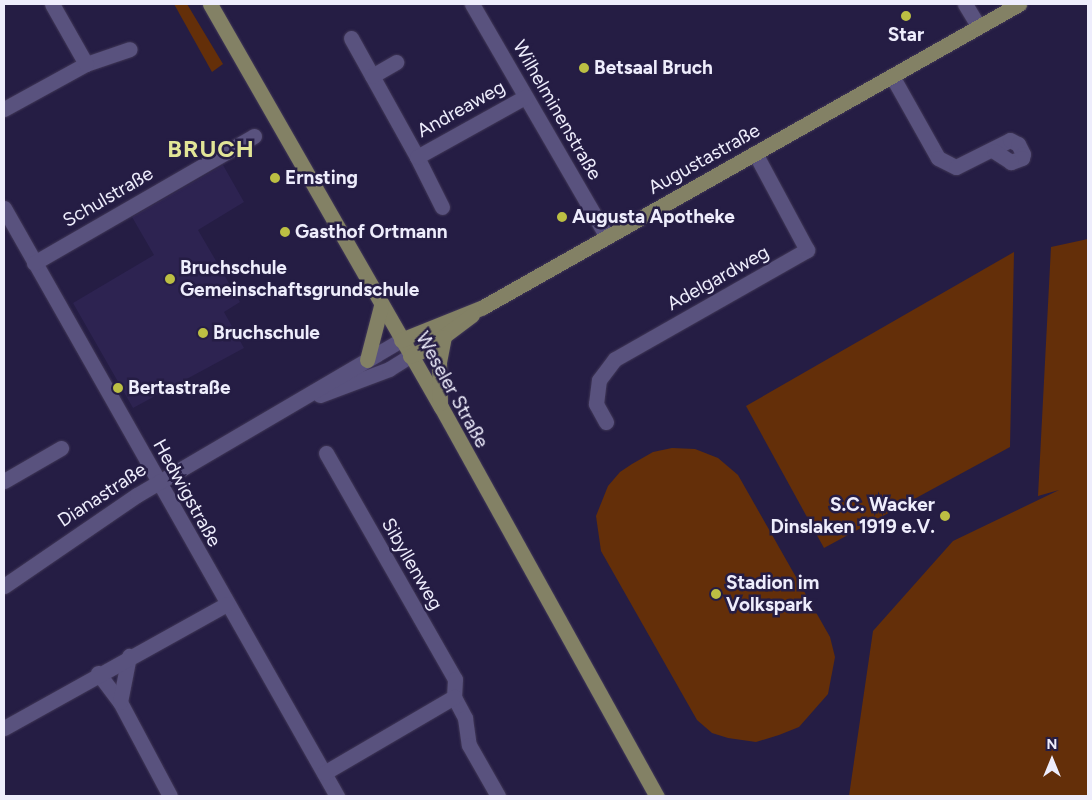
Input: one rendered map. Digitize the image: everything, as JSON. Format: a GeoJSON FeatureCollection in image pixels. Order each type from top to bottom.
{"type":"FeatureCollection","features":[{"type":"Feature","properties":{"kind":"main road","name":"Weseler Straße"},"geometry":{"type":"LineString","coordinates":[[210,4],[381,306],[441,407],[491,503],[657,796]]}},
{"type":"Feature","properties":{"kind":"main road","name":"Augustastraße"},"geometry":{"type":"LineString","coordinates":[[410,356],[444,337],[483,307],[1019,4]]}},
{"type":"Feature","properties":{"kind":"main road"},"geometry":{"type":"LineString","coordinates":[[367,360],[381,306]]}},
{"type":"Feature","properties":{"kind":"main road","name":"Augustastraße"},"geometry":{"type":"LineString","coordinates":[[401,340],[483,307]]}},
{"type":"Feature","properties":{"kind":"main road"},"geometry":{"type":"LineString","coordinates":[[441,407],[439,362],[444,337]]}},
{"type":"Feature","properties":{"kind":"street"},"geometry":{"type":"LineString","coordinates":[[52,4],[86,64]]}},
{"type":"Feature","properties":{"kind":"street","name":"Wilhelminenstraße"},"geometry":{"type":"LineString","coordinates":[[472,4],[607,236]]}},
{"type":"Feature","properties":{"kind":"street"},"geometry":{"type":"LineString","coordinates":[[965,4],[978,26]]}},
{"type":"Feature","properties":{"kind":"street","name":"Andreaweg"},"geometry":{"type":"LineString","coordinates":[[351,38],[417,157],[442,207]]}},
{"type":"Feature","properties":{"kind":"street"},"geometry":{"type":"LineString","coordinates":[[4,110],[86,64],[130,48]]}},
{"type":"Feature","properties":{"kind":"street"},"geometry":{"type":"LineString","coordinates":[[372,76],[396,62]]}},
{"type":"Feature","properties":{"kind":"street"},"geometry":{"type":"LineString","coordinates":[[892,76],[938,158],[956,167],[994,150]]}},
{"type":"Feature","properties":{"kind":"street","name":"Andreaweg"},"geometry":{"type":"LineString","coordinates":[[417,157],[525,97]]}},
{"type":"Feature","properties":{"kind":"street","name":"Schulstraße"},"geometry":{"type":"LineString","coordinates":[[34,263],[254,136]]}},
{"type":"Feature","properties":{"kind":"street","name":"Adelgardweg"},"geometry":{"type":"LineString","coordinates":[[606,422],[596,404],[600,380],[616,359],[807,250],[755,153]]}},
{"type":"Feature","properties":{"kind":"street","name":"Hedwigstraße"},"geometry":{"type":"LineString","coordinates":[[4,208],[226,604],[337,796]]}},
{"type":"Feature","properties":{"kind":"street","name":"Dianastraße"},"geometry":{"type":"LineString","coordinates":[[4,586],[158,482],[304,400],[401,340]]}},
{"type":"Feature","properties":{"kind":"street","name":"Dianastraße"},"geometry":{"type":"LineString","coordinates":[[304,400],[389,369],[410,356]]}},
{"type":"Feature","properties":{"kind":"street"},"geometry":{"type":"LineString","coordinates":[[4,481],[61,448]]}},
{"type":"Feature","properties":{"kind":"street","name":"Sibyllenweg"},"geometry":{"type":"LineString","coordinates":[[326,453],[455,679],[454,697],[465,718],[469,746],[498,796]]}},
{"type":"Feature","properties":{"kind":"street"},"geometry":{"type":"LineString","coordinates":[[4,728],[98,672],[226,604]]}},
{"type":"Feature","properties":{"kind":"street"},"geometry":{"type":"LineString","coordinates":[[120,702],[129,656]]}},
{"type":"Feature","properties":{"kind":"street"},"geometry":{"type":"LineString","coordinates":[[98,672],[120,702],[170,796]]}},
{"type":"Feature","properties":{"kind":"street"},"geometry":{"type":"LineString","coordinates":[[324,773],[454,697]]}},
{"type":"Feature","properties":{"kind":"shaded area"},"geometry":{"type":"Polygon","coordinates":[[[174,4],[187,4],[223,64],[212,72],[174,4]]]}},
{"type":"Feature","properties":{"kind":"shaded area","name":"Bruchschule Gemeinschaftsgrundschule"},"geometry":{"type":"Polygon","coordinates":[[[223,165],[244,202],[198,230],[240,302],[224,312],[244,348],[133,408],[73,303],[154,255],[132,217],[223,165]]]}},
{"type":"Feature","properties":{"kind":"shaded area"},"geometry":{"type":"Polygon","coordinates":[[[1088,239],[1088,796],[849,796],[873,631],[953,541],[1059,490],[1038,496],[1051,247],[1088,239]]]}},
{"type":"Feature","properties":{"kind":"shaded area","name":"Stadion im Volkspark"},"geometry":{"type":"Polygon","coordinates":[[[1014,252],[1010,447],[824,548],[746,406],[1014,252]]]}},
{"type":"Feature","properties":{"kind":"shaded area","name":"Stadion im Volkspark"},"geometry":{"type":"Polygon","coordinates":[[[672,448],[695,449],[718,458],[738,475],[830,637],[835,657],[828,694],[799,727],[756,742],[728,738],[712,733],[697,720],[601,551],[596,516],[608,486],[620,472],[632,464],[653,452],[672,448]]]}},
{"type":"Feature","properties":{"kind":"place","name":"Star"},"geometry":{"type":"Point","coordinates":[906,16]}},
{"type":"Feature","properties":{"kind":"place","name":"Betsaal Bruch"},"geometry":{"type":"Point","coordinates":[584,68]}},
{"type":"Feature","properties":{"kind":"place","name":"Ernsting"},"geometry":{"type":"Point","coordinates":[275,178]}},
{"type":"Feature","properties":{"kind":"place","name":"Augusta Apotheke"},"geometry":{"type":"Point","coordinates":[562,217]}},
{"type":"Feature","properties":{"kind":"place","name":"Gasthof Ortmann"},"geometry":{"type":"Point","coordinates":[285,232]}},
{"type":"Feature","properties":{"kind":"place","name":"Bruchschule Gemeinschaftsgrundschule"},"geometry":{"type":"Point","coordinates":[170,279]}},
{"type":"Feature","properties":{"kind":"place","name":"Bruchschule"},"geometry":{"type":"Point","coordinates":[203,333]}},
{"type":"Feature","properties":{"kind":"place","name":"Bertastraße"},"geometry":{"type":"Point","coordinates":[118,388]}},
{"type":"Feature","properties":{"kind":"place","name":"S.C. Wacker Dinslaken 1919 e.V."},"geometry":{"type":"Point","coordinates":[945,516]}},
{"type":"Feature","properties":{"kind":"place","name":"Stadion im Volkspark"},"geometry":{"type":"Point","coordinates":[716,594]}},
{"type":"Feature","properties":{"kind":"district","name":"BRUCH"},"geometry":{"type":"Point","coordinates":[211,149]}}]}
